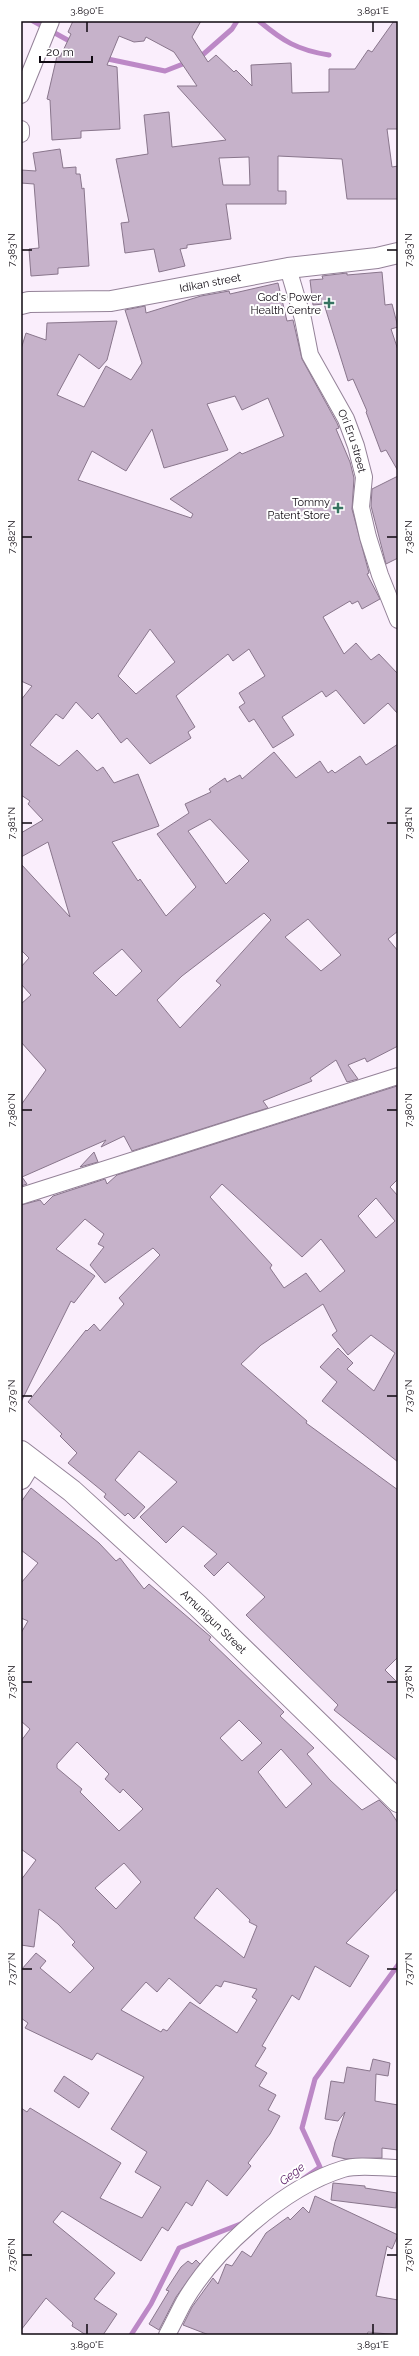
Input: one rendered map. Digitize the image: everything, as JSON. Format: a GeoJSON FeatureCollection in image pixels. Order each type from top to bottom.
{"type":"FeatureCollection","features":[{"type":"Feature","properties":{"kind":"main road","name":"Amunigun Street"},"geometry":{"type":"LineString","coordinates":[[27,1457],[72,1491],[197,1605],[398,1801]]}},
{"type":"Feature","properties":{"kind":"street"},"geometry":{"type":"LineString","coordinates":[[21,95],[25,82],[49,27]]}},
{"type":"Feature","properties":{"kind":"street","name":"Idikan street"},"geometry":{"type":"LineString","coordinates":[[21,304],[29,302],[111,301],[288,268],[377,258],[398,253]]}},
{"type":"Feature","properties":{"kind":"street","name":"Ori Eru street"},"geometry":{"type":"LineString","coordinates":[[288,268],[303,319],[310,355],[346,419],[356,446],[364,477],[361,507],[368,537],[380,575],[398,620]]}},
{"type":"Feature","properties":{"kind":"street"},"geometry":{"type":"LineString","coordinates":[[21,1196],[398,1076]]}},
{"type":"Feature","properties":{"kind":"street"},"geometry":{"type":"LineString","coordinates":[[21,1479],[27,1457]]}},
{"type":"Feature","properties":{"kind":"street"},"geometry":{"type":"LineString","coordinates":[[167,2335],[185,2302],[216,2260],[267,2212],[320,2178],[345,2168],[398,2168]]}},
{"type":"Feature","properties":{"kind":"building"},"geometry":{"type":"Polygon","coordinates":[[[73,21],[201,21],[192,37],[208,62],[216,55],[234,72],[236,70],[252,86],[251,65],[291,63],[292,93],[329,92],[329,69],[355,69],[368,50],[372,52],[394,21],[398,21],[398,129],[387,129],[392,167],[398,166],[398,199],[347,199],[342,159],[278,156],[278,191],[286,191],[286,204],[226,204],[231,239],[187,245],[187,248],[180,249],[185,266],[159,272],[154,249],[125,253],[121,223],[129,222],[116,159],[148,154],[144,115],[169,112],[172,147],[226,140],[177,86],[197,86],[174,52],[146,37],[144,41],[134,42],[119,36],[107,65],[117,67],[120,129],[81,131],[81,138],[52,140],[50,100],[47,99],[57,56],[60,57],[71,34],[68,32],[73,21]],[[249,157],[219,158],[223,185],[250,185],[249,157]]]}},
{"type":"Feature","properties":{"kind":"building"},"geometry":{"type":"Polygon","coordinates":[[[60,149],[63,168],[76,167],[76,174],[80,174],[82,189],[84,188],[89,266],[58,268],[58,274],[31,276],[29,249],[39,248],[34,184],[21,183],[21,170],[36,171],[33,153],[60,149]]]}},
{"type":"Feature","properties":{"kind":"building"},"geometry":{"type":"Polygon","coordinates":[[[382,272],[385,305],[392,304],[398,327],[391,329],[398,350],[398,471],[386,450],[381,452],[366,412],[367,411],[353,379],[348,381],[324,304],[313,305],[310,280],[323,279],[322,276],[347,273],[347,275],[382,272]]]}},
{"type":"Feature","properties":{"kind":"building"},"geometry":{"type":"Polygon","coordinates":[[[278,283],[287,321],[293,320],[302,359],[339,428],[336,429],[350,462],[354,478],[352,509],[369,573],[367,574],[380,599],[362,609],[358,601],[352,604],[350,601],[323,617],[344,654],[356,643],[371,660],[379,654],[398,674],[398,714],[388,703],[364,724],[336,690],[326,697],[322,691],[282,717],[294,735],[273,748],[254,719],[249,722],[239,707],[245,703],[239,693],[265,676],[249,649],[233,661],[228,654],[176,696],[195,727],[188,732],[191,738],[150,764],[127,738],[121,743],[98,713],[92,719],[76,702],[63,719],[56,714],[30,745],[59,766],[77,750],[97,771],[103,767],[114,783],[138,774],[159,826],[112,842],[138,881],[140,879],[166,916],[196,887],[157,834],[189,813],[185,804],[211,792],[209,789],[225,778],[227,782],[240,775],[242,779],[274,752],[296,778],[320,761],[328,773],[332,770],[335,773],[360,756],[366,765],[398,744],[398,931],[388,939],[398,951],[398,1046],[367,1062],[365,1058],[348,1065],[358,1079],[347,1082],[336,1060],[310,1078],[312,1081],[263,1101],[268,1108],[132,1151],[124,1136],[101,1147],[106,1140],[22,1177],[27,1184],[21,1186],[21,1105],[46,1070],[21,1042],[21,1004],[31,995],[21,984],[21,967],[29,958],[21,950],[21,864],[70,917],[48,842],[21,857],[21,833],[43,820],[28,804],[30,801],[21,795],[21,700],[32,686],[21,681],[21,349],[26,333],[46,340],[47,323],[117,321],[107,360],[99,369],[79,354],[57,395],[84,407],[106,366],[131,380],[142,363],[125,310],[145,306],[146,313],[201,296],[229,291],[230,294],[278,283]],[[235,396],[207,404],[228,450],[164,468],[152,429],[126,471],[92,451],[78,480],[191,518],[193,514],[170,499],[240,452],[242,454],[284,436],[268,398],[242,410],[235,396]],[[150,629],[118,676],[136,694],[175,662],[150,629]],[[210,819],[188,831],[226,884],[249,861],[210,819]],[[264,913],[182,976],[157,1000],[180,1028],[221,985],[216,981],[271,920],[264,913]],[[308,919],[285,937],[321,971],[341,955],[308,919]],[[122,949],[93,973],[116,996],[142,971],[122,949]]]}},
{"type":"Feature","properties":{"kind":"building"},"geometry":{"type":"Polygon","coordinates":[[[398,476],[398,558],[386,564],[371,506],[372,489],[398,476]]]}},
{"type":"Feature","properties":{"kind":"building"},"geometry":{"type":"Polygon","coordinates":[[[397,1086],[398,1179],[390,1187],[398,1196],[398,1462],[322,1401],[337,1382],[320,1367],[338,1348],[353,1363],[347,1369],[374,1391],[395,1353],[371,1335],[348,1355],[332,1335],[337,1331],[323,1304],[261,1345],[241,1364],[307,1421],[306,1423],[398,1490],[398,1657],[385,1670],[398,1683],[398,1761],[334,1710],[338,1705],[246,1615],[265,1597],[228,1562],[214,1576],[204,1566],[217,1554],[183,1526],[166,1543],[140,1517],[177,1482],[139,1451],[115,1480],[145,1507],[134,1519],[128,1513],[125,1516],[104,1497],[106,1494],[68,1463],[77,1453],[60,1436],[62,1434],[28,1402],[86,1330],[87,1331],[94,1324],[100,1331],[124,1304],[119,1298],[160,1255],[153,1248],[105,1283],[90,1265],[104,1247],[98,1244],[104,1234],[85,1219],[56,1249],[95,1276],[74,1303],[71,1301],[21,1402],[21,1205],[40,1200],[44,1205],[53,1196],[105,1179],[107,1184],[117,1175],[397,1086]],[[222,1184],[210,1197],[272,1265],[270,1268],[284,1288],[306,1273],[320,1292],[345,1271],[321,1239],[302,1257],[222,1184]],[[376,1198],[358,1216],[376,1238],[395,1221],[376,1198]]]}},
{"type":"Feature","properties":{"kind":"building"},"geometry":{"type":"Polygon","coordinates":[[[94,1152],[98,1162],[80,1167],[94,1152]]]}},
{"type":"Feature","properties":{"kind":"building"},"geometry":{"type":"Polygon","coordinates":[[[31,1488],[99,1543],[116,1561],[120,1558],[144,1589],[149,1584],[211,1637],[209,1640],[284,1712],[280,1716],[314,1748],[307,1754],[330,1780],[362,1810],[379,1800],[390,1811],[398,1823],[398,1888],[346,1943],[369,1956],[350,1987],[315,1966],[299,2000],[292,1995],[262,2046],[266,2048],[255,2066],[267,2073],[259,2086],[276,2095],[268,2110],[280,2116],[270,2134],[248,2163],[251,2166],[227,2196],[207,2180],[192,2206],[186,2202],[168,2231],[162,2227],[141,2261],[62,2211],[53,2222],[115,2273],[94,2299],[117,2314],[103,2335],[86,2335],[72,2326],[73,2323],[46,2298],[21,2330],[21,2108],[27,2112],[30,2108],[121,2163],[100,2198],[142,2218],[161,2187],[135,2172],[147,2152],[111,2129],[144,2077],[97,2053],[92,2060],[25,2028],[28,2023],[21,2018],[21,1970],[36,1953],[46,1961],[40,1968],[70,1993],[94,1968],[72,1945],[75,1942],[58,1924],[39,1909],[34,1947],[21,1945],[21,1880],[36,1860],[21,1849],[21,1741],[30,1729],[21,1721],[21,1633],[28,1621],[21,1618],[21,1583],[38,1563],[21,1550],[21,1502],[31,1488]],[[239,1720],[220,1738],[242,1761],[262,1743],[239,1720]],[[77,1742],[57,1764],[57,1768],[82,1789],[80,1792],[119,1831],[143,1809],[123,1789],[120,1793],[105,1779],[109,1774],[77,1742]],[[281,1749],[258,1772],[286,1808],[312,1784],[281,1749]],[[124,1863],[95,1888],[116,1909],[141,1882],[124,1863]],[[217,1888],[194,1918],[244,1958],[257,1926],[249,1922],[250,1920],[217,1888]],[[169,1978],[157,1992],[146,1982],[121,2010],[161,2032],[163,2029],[167,2031],[190,2002],[237,2033],[257,2000],[252,1997],[257,1989],[224,1981],[221,1987],[216,1985],[200,2004],[169,1978]]]}},
{"type":"Feature","properties":{"kind":"building"},"geometry":{"type":"Polygon","coordinates":[[[373,2059],[390,2063],[388,2076],[376,2074],[375,2101],[398,2105],[398,2150],[382,2148],[382,2158],[346,2159],[332,2156],[345,2112],[338,2121],[325,2119],[331,2081],[344,2083],[347,2067],[370,2071],[373,2059]]]}},
{"type":"Feature","properties":{"kind":"building"},"geometry":{"type":"Polygon","coordinates":[[[64,2076],[89,2093],[79,2108],[54,2091],[64,2076]]]}},
{"type":"Feature","properties":{"kind":"building"},"geometry":{"type":"Polygon","coordinates":[[[333,2183],[365,2186],[365,2188],[397,2193],[396,2208],[331,2200],[333,2183]]]}},
{"type":"Feature","properties":{"kind":"building"},"geometry":{"type":"Polygon","coordinates":[[[315,2196],[398,2235],[392,2249],[387,2246],[376,2296],[398,2300],[398,2335],[368,2332],[367,2335],[209,2335],[183,2325],[192,2307],[213,2278],[218,2284],[226,2264],[232,2266],[242,2251],[251,2257],[266,2233],[288,2217],[290,2220],[303,2207],[309,2213],[315,2196]]]}},
{"type":"Feature","properties":{"kind":"building"},"geometry":{"type":"Polygon","coordinates":[[[196,2260],[200,2264],[176,2297],[159,2330],[149,2324],[169,2291],[166,2290],[181,2267],[188,2261],[192,2264],[196,2260]]]}},
{"type":"Feature","properties":{"kind":"waterway"},"geometry":{"type":"LineString","coordinates":[[33,21],[73,43]]}},
{"type":"Feature","properties":{"kind":"waterway"},"geometry":{"type":"LineString","coordinates":[[199,58],[232,29],[237,21]]}},
{"type":"Feature","properties":{"kind":"waterway"},"geometry":{"type":"LineString","coordinates":[[259,21],[291,44],[329,55]]}},
{"type":"Feature","properties":{"kind":"waterway"},"geometry":{"type":"LineString","coordinates":[[103,58],[165,71],[188,62]]}},
{"type":"Feature","properties":{"kind":"waterway","name":"Gege"},"geometry":{"type":"LineString","coordinates":[[303,2179],[320,2167],[302,2128],[315,2079],[398,1965]]}},
{"type":"Feature","properties":{"kind":"waterway","name":"Gege"},"geometry":{"type":"LineString","coordinates":[[131,2335],[151,2304],[179,2248],[243,2223]]}},
{"type":"Feature","properties":{"kind":"place","name":"God's Power Health Centre"},"geometry":{"type":"Point","coordinates":[329,303]}},
{"type":"Feature","properties":{"kind":"place","name":"Tommy Patent Store"},"geometry":{"type":"Point","coordinates":[338,508]}}]}
